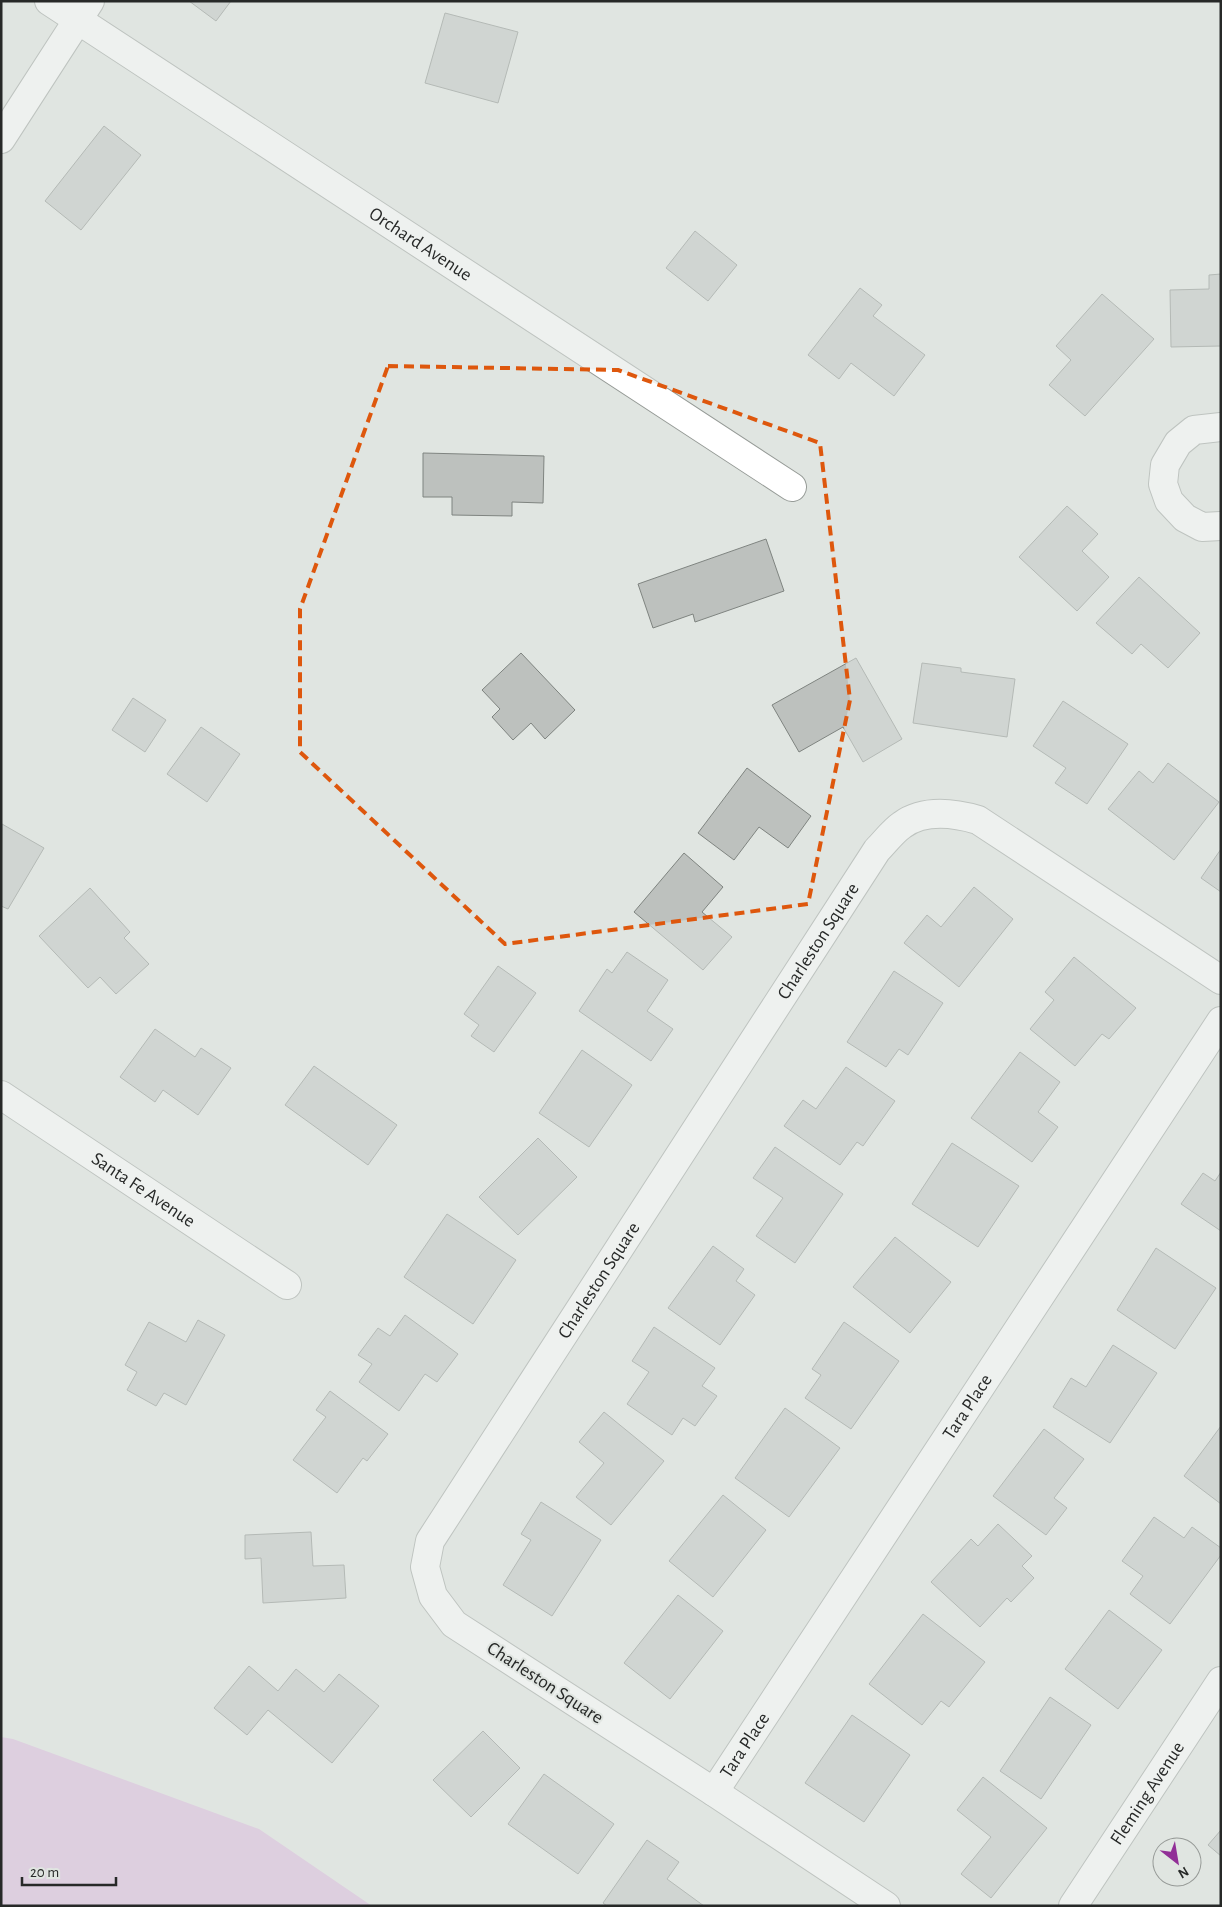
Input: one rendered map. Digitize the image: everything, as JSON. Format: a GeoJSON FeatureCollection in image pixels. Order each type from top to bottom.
{"type":"FeatureCollection","features":[{"type":"Feature","properties":{"kind":"street","name":"Orchard Avenue"},"geometry":{"type":"LineString","coordinates":[[48,1],[84,11],[792,487]]}},
{"type":"Feature","properties":{"kind":"street"},"geometry":{"type":"LineString","coordinates":[[1,139],[84,11]]}},
{"type":"Feature","properties":{"kind":"street"},"geometry":{"type":"LineString","coordinates":[[1221,427],[1194,430],[1178,443],[1165,464],[1163,484],[1169,501],[1185,518],[1202,527],[1221,526]]}},
{"type":"Feature","properties":{"kind":"street","name":"Charleston Square"},"geometry":{"type":"LineString","coordinates":[[886,1906],[454,1624],[433,1596],[425,1567],[430,1541],[871,858],[902,824],[928,814],[959,814],[978,820],[1221,980]]}},
{"type":"Feature","properties":{"kind":"street","name":"Tara Place"},"geometry":{"type":"LineString","coordinates":[[714,1792],[1221,1021]]}},
{"type":"Feature","properties":{"kind":"street","name":"Santa Fe Avenue"},"geometry":{"type":"LineString","coordinates":[[1,1095],[287,1285]]}},
{"type":"Feature","properties":{"kind":"street","name":"Fleming Avenue"},"geometry":{"type":"LineString","coordinates":[[1073,1906],[1221,1681]]}},
{"type":"Feature","properties":{"kind":"highlighted area"},"geometry":{"type":"Polygon","coordinates":[[[388,366],[618,370],[820,443],[850,700],[808,904],[505,944],[300,752],[300,609],[388,366]]]}},
{"type":"Feature","properties":{"kind":"shaded area"},"geometry":{"type":"Polygon","coordinates":[[[1,1737],[13,1739],[259,1829],[372,1906],[1,1906],[1,1737]]]}},
{"type":"Feature","properties":{"kind":"building"},"geometry":{"type":"Polygon","coordinates":[[[189,1],[231,1],[216,21],[189,1]]]}},
{"type":"Feature","properties":{"kind":"building"},"geometry":{"type":"Polygon","coordinates":[[[445,13],[518,32],[498,103],[425,83],[445,13]]]}},
{"type":"Feature","properties":{"kind":"building"},"geometry":{"type":"Polygon","coordinates":[[[104,126],[141,155],[81,230],[45,201],[104,126]]]}},
{"type":"Feature","properties":{"kind":"building"},"geometry":{"type":"Polygon","coordinates":[[[695,231],[737,265],[708,301],[666,268],[695,231]]]}},
{"type":"Feature","properties":{"kind":"building"},"geometry":{"type":"Polygon","coordinates":[[[1221,274],[1221,346],[1171,347],[1170,290],[1209,289],[1209,275],[1221,274]]]}},
{"type":"Feature","properties":{"kind":"building"},"geometry":{"type":"Polygon","coordinates":[[[860,288],[882,305],[873,316],[925,355],[894,396],[851,363],[839,379],[808,355],[860,288]]]}},
{"type":"Feature","properties":{"kind":"building"},"geometry":{"type":"Polygon","coordinates":[[[1102,294],[1154,339],[1085,416],[1049,385],[1071,360],[1056,346],[1102,294]]]}},
{"type":"Feature","properties":{"kind":"building"},"geometry":{"type":"Polygon","coordinates":[[[423,453],[544,456],[543,503],[512,502],[512,516],[452,515],[452,497],[423,497],[423,453]]]}},
{"type":"Feature","properties":{"kind":"building"},"geometry":{"type":"Polygon","coordinates":[[[1067,506],[1098,534],[1082,551],[1109,577],[1077,611],[1019,557],[1067,506]]]}},
{"type":"Feature","properties":{"kind":"building"},"geometry":{"type":"Polygon","coordinates":[[[766,539],[784,591],[695,622],[693,614],[653,628],[638,584],[766,539]]]}},
{"type":"Feature","properties":{"kind":"building"},"geometry":{"type":"Polygon","coordinates":[[[1139,577],[1200,633],[1168,668],[1141,644],[1132,654],[1096,623],[1139,577]]]}},
{"type":"Feature","properties":{"kind":"building"},"geometry":{"type":"Polygon","coordinates":[[[521,653],[575,710],[545,739],[531,723],[513,740],[492,717],[500,709],[482,690],[521,653]]]}},
{"type":"Feature","properties":{"kind":"building"},"geometry":{"type":"Polygon","coordinates":[[[856,658],[902,739],[863,762],[843,727],[799,752],[772,705],[856,658]]]}},
{"type":"Feature","properties":{"kind":"building"},"geometry":{"type":"Polygon","coordinates":[[[922,663],[961,668],[961,672],[1015,679],[1007,737],[913,723],[922,663]]]}},
{"type":"Feature","properties":{"kind":"building"},"geometry":{"type":"Polygon","coordinates":[[[133,698],[166,720],[145,752],[112,730],[133,698]]]}},
{"type":"Feature","properties":{"kind":"building"},"geometry":{"type":"Polygon","coordinates":[[[1063,701],[1128,744],[1087,804],[1055,783],[1066,768],[1033,746],[1063,701]]]}},
{"type":"Feature","properties":{"kind":"building"},"geometry":{"type":"Polygon","coordinates":[[[201,727],[240,754],[207,802],[167,774],[201,727]]]}},
{"type":"Feature","properties":{"kind":"building"},"geometry":{"type":"Polygon","coordinates":[[[1168,763],[1219,802],[1174,860],[1108,809],[1139,771],[1153,783],[1168,763]]]}},
{"type":"Feature","properties":{"kind":"building"},"geometry":{"type":"Polygon","coordinates":[[[747,768],[811,816],[788,848],[759,827],[734,860],[698,833],[747,768]]]}},
{"type":"Feature","properties":{"kind":"building"},"geometry":{"type":"Polygon","coordinates":[[[2,824],[44,848],[8,909],[1,906],[2,824]]]}},
{"type":"Feature","properties":{"kind":"building"},"geometry":{"type":"Polygon","coordinates":[[[1221,849],[1221,892],[1201,878],[1221,849]]]}},
{"type":"Feature","properties":{"kind":"building"},"geometry":{"type":"Polygon","coordinates":[[[684,853],[723,887],[702,912],[732,937],[703,970],[634,912],[684,853]]]}},
{"type":"Feature","properties":{"kind":"building"},"geometry":{"type":"Polygon","coordinates":[[[974,887],[1013,919],[959,987],[904,943],[927,915],[941,927],[974,887]]]}},
{"type":"Feature","properties":{"kind":"building"},"geometry":{"type":"Polygon","coordinates":[[[90,888],[130,932],[124,938],[149,964],[116,994],[100,977],[88,988],[39,936],[90,888]]]}},
{"type":"Feature","properties":{"kind":"building"},"geometry":{"type":"Polygon","coordinates":[[[627,952],[668,980],[647,1011],[673,1029],[651,1061],[579,1011],[607,969],[612,973],[627,952]]]}},
{"type":"Feature","properties":{"kind":"building"},"geometry":{"type":"Polygon","coordinates":[[[1074,957],[1136,1008],[1109,1039],[1102,1034],[1075,1066],[1030,1029],[1054,1000],[1045,992],[1074,957]]]}},
{"type":"Feature","properties":{"kind":"building"},"geometry":{"type":"Polygon","coordinates":[[[498,966],[536,993],[494,1052],[471,1036],[479,1025],[464,1014],[498,966]]]}},
{"type":"Feature","properties":{"kind":"building"},"geometry":{"type":"Polygon","coordinates":[[[894,971],[943,1003],[908,1055],[899,1049],[886,1067],[847,1042],[894,971]]]}},
{"type":"Feature","properties":{"kind":"building"},"geometry":{"type":"Polygon","coordinates":[[[155,1029],[195,1057],[201,1048],[231,1068],[198,1115],[163,1090],[155,1102],[120,1077],[155,1029]]]}},
{"type":"Feature","properties":{"kind":"building"},"geometry":{"type":"Polygon","coordinates":[[[582,1050],[632,1085],[589,1147],[539,1113],[582,1050]]]}},
{"type":"Feature","properties":{"kind":"building"},"geometry":{"type":"Polygon","coordinates":[[[1020,1052],[1060,1082],[1038,1112],[1058,1127],[1032,1162],[971,1118],[1020,1052]]]}},
{"type":"Feature","properties":{"kind":"building"},"geometry":{"type":"Polygon","coordinates":[[[314,1066],[397,1125],[368,1165],[285,1105],[314,1066]]]}},
{"type":"Feature","properties":{"kind":"building"},"geometry":{"type":"Polygon","coordinates":[[[846,1067],[895,1101],[863,1146],[857,1142],[840,1165],[784,1126],[803,1100],[816,1109],[846,1067]]]}},
{"type":"Feature","properties":{"kind":"building"},"geometry":{"type":"Polygon","coordinates":[[[538,1138],[577,1177],[518,1235],[479,1197],[538,1138]]]}},
{"type":"Feature","properties":{"kind":"building"},"geometry":{"type":"Polygon","coordinates":[[[952,1143],[1019,1186],[978,1247],[912,1204],[952,1143]]]}},
{"type":"Feature","properties":{"kind":"building"},"geometry":{"type":"Polygon","coordinates":[[[775,1147],[843,1194],[795,1263],[756,1236],[783,1198],[753,1178],[775,1147]]]}},
{"type":"Feature","properties":{"kind":"building"},"geometry":{"type":"Polygon","coordinates":[[[1221,1172],[1221,1231],[1181,1204],[1203,1173],[1215,1181],[1221,1172]]]}},
{"type":"Feature","properties":{"kind":"building"},"geometry":{"type":"Polygon","coordinates":[[[447,1214],[516,1260],[473,1324],[404,1277],[447,1214]]]}},
{"type":"Feature","properties":{"kind":"building"},"geometry":{"type":"Polygon","coordinates":[[[895,1237],[951,1282],[910,1333],[853,1287],[895,1237]]]}},
{"type":"Feature","properties":{"kind":"building"},"geometry":{"type":"Polygon","coordinates":[[[713,1246],[744,1269],[736,1281],[755,1295],[720,1345],[668,1308],[713,1246]]]}},
{"type":"Feature","properties":{"kind":"building"},"geometry":{"type":"Polygon","coordinates":[[[1156,1248],[1216,1288],[1175,1349],[1117,1310],[1156,1248]]]}},
{"type":"Feature","properties":{"kind":"building"},"geometry":{"type":"Polygon","coordinates":[[[405,1315],[458,1354],[437,1382],[425,1374],[399,1411],[359,1382],[372,1364],[358,1355],[378,1328],[390,1336],[405,1315]]]}},
{"type":"Feature","properties":{"kind":"building"},"geometry":{"type":"Polygon","coordinates":[[[198,1320],[225,1335],[186,1405],[164,1393],[156,1406],[127,1390],[137,1372],[125,1365],[149,1322],[186,1342],[198,1320]]]}},
{"type":"Feature","properties":{"kind":"building"},"geometry":{"type":"Polygon","coordinates":[[[844,1322],[899,1361],[851,1429],[805,1398],[821,1375],[812,1369],[844,1322]]]}},
{"type":"Feature","properties":{"kind":"building"},"geometry":{"type":"Polygon","coordinates":[[[654,1327],[715,1368],[702,1386],[717,1396],[695,1426],[683,1418],[672,1435],[627,1404],[649,1372],[632,1361],[654,1327]]]}},
{"type":"Feature","properties":{"kind":"building"},"geometry":{"type":"Polygon","coordinates":[[[1113,1345],[1157,1373],[1110,1443],[1053,1407],[1071,1378],[1086,1387],[1113,1345]]]}},
{"type":"Feature","properties":{"kind":"building"},"geometry":{"type":"Polygon","coordinates":[[[330,1391],[388,1434],[367,1461],[363,1458],[337,1493],[293,1460],[326,1417],[316,1410],[330,1391]]]}},
{"type":"Feature","properties":{"kind":"building"},"geometry":{"type":"Polygon","coordinates":[[[785,1408],[840,1448],[789,1517],[735,1478],[785,1408]]]}},
{"type":"Feature","properties":{"kind":"building"},"geometry":{"type":"Polygon","coordinates":[[[604,1412],[664,1461],[611,1525],[576,1497],[604,1463],[579,1442],[604,1412]]]}},
{"type":"Feature","properties":{"kind":"building"},"geometry":{"type":"Polygon","coordinates":[[[1221,1426],[1221,1504],[1184,1476],[1221,1426]]]}},
{"type":"Feature","properties":{"kind":"building"},"geometry":{"type":"Polygon","coordinates":[[[1044,1429],[1084,1459],[1054,1498],[1067,1508],[1046,1535],[993,1496],[1044,1429]]]}},
{"type":"Feature","properties":{"kind":"building"},"geometry":{"type":"Polygon","coordinates":[[[723,1495],[766,1530],[713,1597],[669,1561],[723,1495]]]}},
{"type":"Feature","properties":{"kind":"building"},"geometry":{"type":"Polygon","coordinates":[[[541,1502],[601,1540],[552,1616],[503,1585],[531,1540],[521,1534],[541,1502]]]}},
{"type":"Feature","properties":{"kind":"building"},"geometry":{"type":"Polygon","coordinates":[[[1154,1517],[1184,1538],[1192,1527],[1221,1548],[1221,1555],[1170,1624],[1130,1594],[1143,1576],[1122,1561],[1154,1517]]]}},
{"type":"Feature","properties":{"kind":"building"},"geometry":{"type":"Polygon","coordinates":[[[998,1524],[1032,1556],[1022,1566],[1034,1578],[1011,1602],[1007,1598],[980,1627],[931,1582],[971,1539],[978,1546],[998,1524]]]}},
{"type":"Feature","properties":{"kind":"building"},"geometry":{"type":"Polygon","coordinates":[[[311,1532],[313,1566],[344,1565],[346,1598],[263,1603],[261,1558],[245,1559],[245,1535],[311,1532]]]}},
{"type":"Feature","properties":{"kind":"building"},"geometry":{"type":"Polygon","coordinates":[[[678,1595],[723,1631],[670,1699],[624,1663],[678,1595]]]}},
{"type":"Feature","properties":{"kind":"building"},"geometry":{"type":"Polygon","coordinates":[[[1109,1610],[1162,1650],[1118,1709],[1065,1669],[1109,1610]]]}},
{"type":"Feature","properties":{"kind":"building"},"geometry":{"type":"Polygon","coordinates":[[[923,1614],[985,1662],[949,1707],[941,1701],[922,1725],[869,1684],[923,1614]]]}},
{"type":"Feature","properties":{"kind":"building"},"geometry":{"type":"Polygon","coordinates":[[[249,1666],[278,1691],[296,1669],[324,1692],[339,1674],[379,1706],[332,1763],[268,1710],[247,1735],[214,1708],[249,1666]]]}},
{"type":"Feature","properties":{"kind":"building"},"geometry":{"type":"Polygon","coordinates":[[[1050,1697],[1091,1725],[1041,1799],[1000,1771],[1050,1697]]]}},
{"type":"Feature","properties":{"kind":"building"},"geometry":{"type":"Polygon","coordinates":[[[852,1715],[910,1755],[864,1822],[805,1783],[852,1715]]]}},
{"type":"Feature","properties":{"kind":"building"},"geometry":{"type":"Polygon","coordinates":[[[483,1731],[520,1768],[471,1817],[433,1780],[483,1731]]]}},
{"type":"Feature","properties":{"kind":"building"},"geometry":{"type":"Polygon","coordinates":[[[544,1774],[614,1824],[578,1874],[508,1824],[544,1774]]]}},
{"type":"Feature","properties":{"kind":"building"},"geometry":{"type":"Polygon","coordinates":[[[983,1777],[1047,1828],[991,1898],[961,1874],[991,1837],[957,1810],[983,1777]]]}},
{"type":"Feature","properties":{"kind":"building"},"geometry":{"type":"Polygon","coordinates":[[[1221,1830],[1221,1856],[1208,1845],[1221,1830]]]}},
{"type":"Feature","properties":{"kind":"building"},"geometry":{"type":"Polygon","coordinates":[[[647,1840],[679,1862],[667,1879],[704,1906],[607,1906],[603,1903],[647,1840]]]}}]}
